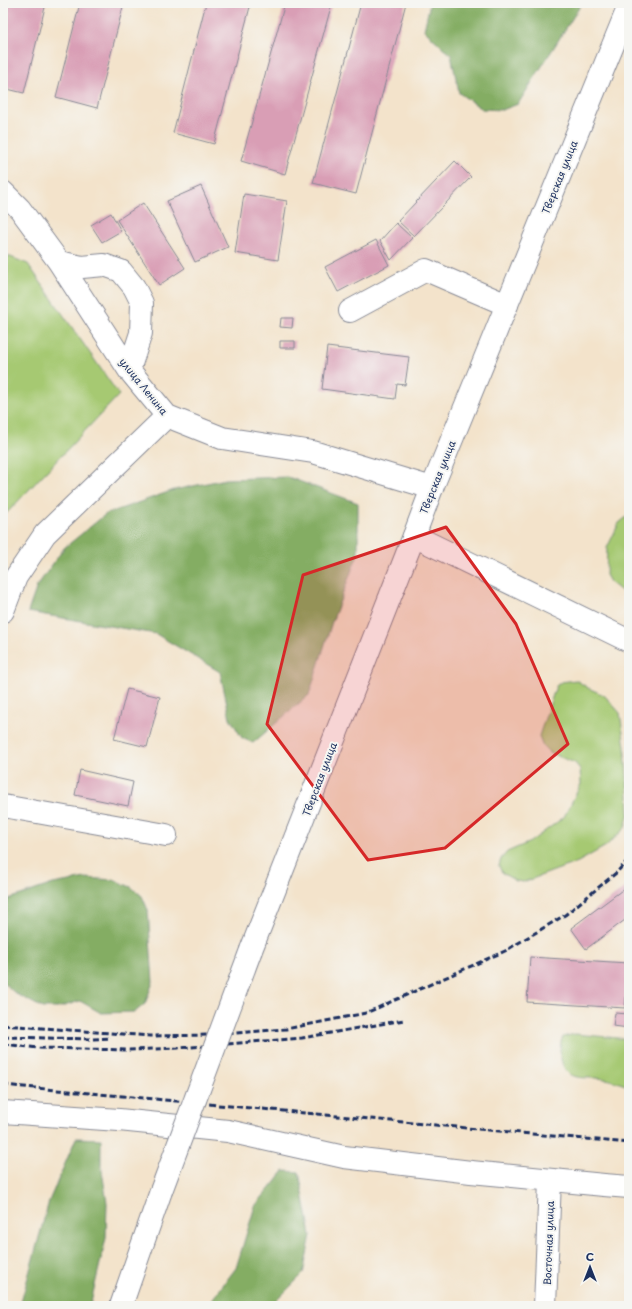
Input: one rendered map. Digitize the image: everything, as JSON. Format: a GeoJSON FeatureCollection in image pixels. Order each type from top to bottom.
{"type":"FeatureCollection","features":[{"type":"Feature","properties":{"kind":"main road","name":"Тверская улица"},"geometry":{"type":"LineString","coordinates":[[121,1306],[161,1191],[251,950],[432,488],[629,6]]}},
{"type":"Feature","properties":{"kind":"main road","name":"улица Ленина"},"geometry":{"type":"LineString","coordinates":[[3,192],[20,209],[60,262],[129,370],[167,416],[222,438],[313,452],[432,488]]}},
{"type":"Feature","properties":{"kind":"main road"},"geometry":{"type":"LineString","coordinates":[[60,262],[82,267],[104,266],[121,271],[134,287],[142,303],[141,333],[129,370]]}},
{"type":"Feature","properties":{"kind":"main road"},"geometry":{"type":"LineString","coordinates":[[350,311],[426,270],[507,305]]}},
{"type":"Feature","properties":{"kind":"main road"},"geometry":{"type":"LineString","coordinates":[[3,611],[16,577],[45,534],[167,416]]}},
{"type":"Feature","properties":{"kind":"main road"},"geometry":{"type":"LineString","coordinates":[[414,536],[629,641]]}},
{"type":"Feature","properties":{"kind":"main road"},"geometry":{"type":"LineString","coordinates":[[3,806],[166,835]]}},
{"type":"Feature","properties":{"kind":"main road"},"geometry":{"type":"LineString","coordinates":[[3,1112],[119,1120],[228,1131],[344,1157],[604,1186],[629,1187]]}},
{"type":"Feature","properties":{"kind":"main road","name":"Восточная улица"},"geometry":{"type":"LineString","coordinates":[[545,1306],[550,1180]]}},
{"type":"Feature","properties":{"kind":"highlighted area"},"geometry":{"type":"Polygon","coordinates":[[[446,527],[516,624],[568,744],[445,848],[368,860],[267,724],[303,575],[446,527]]]}},
{"type":"Feature","properties":{"kind":"green space"},"geometry":{"type":"Polygon","coordinates":[[[430,3],[582,3],[518,104],[502,110],[482,109],[459,93],[451,55],[424,30],[430,3]]]}},
{"type":"Feature","properties":{"kind":"green space"},"geometry":{"type":"Polygon","coordinates":[[[3,254],[28,264],[119,395],[3,517],[3,254]]]}},
{"type":"Feature","properties":{"kind":"green space"},"geometry":{"type":"Polygon","coordinates":[[[288,477],[358,503],[358,554],[332,622],[309,695],[253,743],[242,738],[230,718],[220,672],[156,634],[28,612],[37,586],[64,548],[106,514],[174,490],[226,479],[288,477]]]}},
{"type":"Feature","properties":{"kind":"green space"},"geometry":{"type":"Polygon","coordinates":[[[629,515],[629,597],[610,582],[606,575],[607,548],[619,523],[629,515]]]}},
{"type":"Feature","properties":{"kind":"green space"},"geometry":{"type":"Polygon","coordinates":[[[576,680],[588,688],[604,695],[620,713],[625,747],[629,812],[625,828],[606,846],[578,862],[524,882],[516,881],[502,873],[499,866],[501,859],[507,852],[530,842],[564,817],[581,784],[580,769],[575,763],[550,753],[543,746],[539,736],[556,686],[561,682],[576,680]]]}},
{"type":"Feature","properties":{"kind":"green space"},"geometry":{"type":"Polygon","coordinates":[[[85,878],[114,880],[131,887],[142,896],[148,910],[153,982],[145,1004],[135,1012],[101,1013],[80,1001],[58,1008],[43,1008],[16,994],[3,982],[3,901],[53,884],[85,878]]]}},
{"type":"Feature","properties":{"kind":"green space"},"geometry":{"type":"Polygon","coordinates":[[[575,1034],[629,1039],[629,1086],[601,1078],[577,1077],[569,1074],[565,1070],[561,1059],[560,1047],[563,1037],[575,1034]]]}},
{"type":"Feature","properties":{"kind":"green space"},"geometry":{"type":"Polygon","coordinates":[[[76,1138],[101,1139],[101,1164],[107,1203],[106,1238],[90,1306],[20,1306],[49,1201],[76,1138]]]}},
{"type":"Feature","properties":{"kind":"green space"},"geometry":{"type":"Polygon","coordinates":[[[284,1171],[299,1172],[311,1235],[303,1274],[271,1306],[207,1306],[236,1268],[255,1206],[284,1171]]]}},
{"type":"Feature","properties":{"kind":"building"},"geometry":{"type":"Polygon","coordinates":[[[3,3],[46,3],[24,93],[3,88],[3,3]]]}},
{"type":"Feature","properties":{"kind":"building"},"geometry":{"type":"Polygon","coordinates":[[[80,3],[124,3],[97,108],[56,97],[80,3]]]}},
{"type":"Feature","properties":{"kind":"building"},"geometry":{"type":"Polygon","coordinates":[[[206,3],[251,3],[214,144],[173,133],[206,3]]]}},
{"type":"Feature","properties":{"kind":"building"},"geometry":{"type":"Polygon","coordinates":[[[285,3],[332,3],[285,174],[241,161],[285,3]]]}},
{"type":"Feature","properties":{"kind":"building"},"geometry":{"type":"Polygon","coordinates":[[[361,3],[406,3],[356,194],[313,183],[361,3]]]}},
{"type":"Feature","properties":{"kind":"building"},"geometry":{"type":"Polygon","coordinates":[[[455,161],[471,177],[414,236],[398,221],[455,161]]]}},
{"type":"Feature","properties":{"kind":"building"},"geometry":{"type":"Polygon","coordinates":[[[201,186],[228,247],[195,262],[167,201],[201,186]]]}},
{"type":"Feature","properties":{"kind":"building"},"geometry":{"type":"Polygon","coordinates":[[[244,194],[287,201],[278,260],[235,253],[244,194]]]}},
{"type":"Feature","properties":{"kind":"building"},"geometry":{"type":"Polygon","coordinates":[[[143,203],[185,268],[159,285],[117,220],[143,203]]]}},
{"type":"Feature","properties":{"kind":"building"},"geometry":{"type":"Polygon","coordinates":[[[111,213],[121,231],[102,242],[91,225],[111,213]]]}},
{"type":"Feature","properties":{"kind":"building"},"geometry":{"type":"Polygon","coordinates":[[[396,223],[412,238],[391,260],[380,241],[396,223]]]}},
{"type":"Feature","properties":{"kind":"building"},"geometry":{"type":"Polygon","coordinates":[[[376,240],[389,265],[338,292],[325,267],[376,240]]]}},
{"type":"Feature","properties":{"kind":"building"},"geometry":{"type":"Polygon","coordinates":[[[281,318],[293,318],[292,328],[280,327],[281,318]]]}},
{"type":"Feature","properties":{"kind":"building"},"geometry":{"type":"Polygon","coordinates":[[[280,341],[295,341],[295,348],[280,348],[280,341]]]}},
{"type":"Feature","properties":{"kind":"building"},"geometry":{"type":"Polygon","coordinates":[[[327,347],[409,357],[405,385],[397,384],[395,399],[322,389],[327,347]]]}},
{"type":"Feature","properties":{"kind":"building"},"geometry":{"type":"Polygon","coordinates":[[[127,689],[160,697],[147,747],[114,739],[127,689]]]}},
{"type":"Feature","properties":{"kind":"building"},"geometry":{"type":"Polygon","coordinates":[[[80,770],[133,782],[128,806],[75,795],[80,770]]]}},
{"type":"Feature","properties":{"kind":"building"},"geometry":{"type":"Polygon","coordinates":[[[629,885],[629,917],[586,949],[571,928],[629,885]]]}},
{"type":"Feature","properties":{"kind":"building"},"geometry":{"type":"Polygon","coordinates":[[[530,957],[628,963],[625,1008],[527,1002],[530,957]]]}},
{"type":"Feature","properties":{"kind":"building"},"geometry":{"type":"Polygon","coordinates":[[[615,1013],[629,1014],[629,1028],[613,1026],[615,1013]]]}},
{"type":"Feature","properties":{"kind":"railway"},"geometry":{"type":"LineString","coordinates":[[3,1025],[150,1036],[212,1035],[286,1029],[366,1013],[505,951],[565,915],[616,873],[629,859]]}},
{"type":"Feature","properties":{"kind":"railway"},"geometry":{"type":"LineString","coordinates":[[3,1044],[39,1048],[129,1050],[178,1048],[302,1038],[404,1020]]}},
{"type":"Feature","properties":{"kind":"railway"},"geometry":{"type":"LineString","coordinates":[[3,1037],[111,1038]]}},
{"type":"Feature","properties":{"kind":"railway"},"geometry":{"type":"LineString","coordinates":[[3,1085],[629,1143]]}}]}
